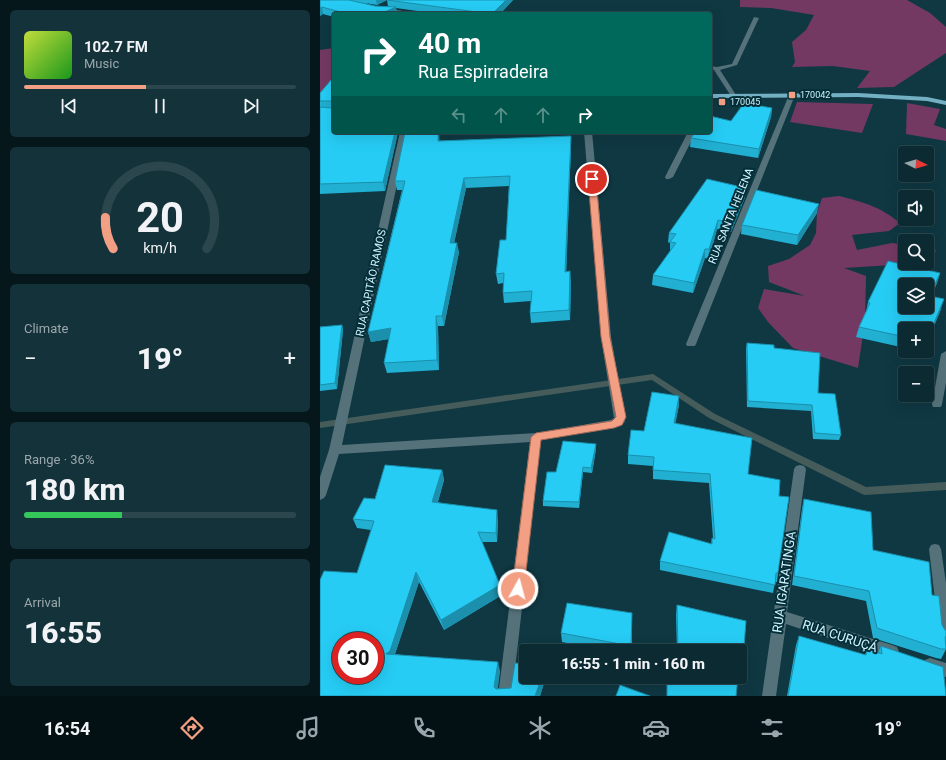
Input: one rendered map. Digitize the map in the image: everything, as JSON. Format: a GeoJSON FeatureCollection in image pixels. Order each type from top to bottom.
{"type":"FeatureCollection","features":[{"type":"Feature","properties":{"kind":"main road"},"geometry":{"type":"LineString","coordinates":[[712,96],[792,95],[893,97],[928,99],[946,103]]}},
{"type":"Feature","properties":{"kind":"street"},"geometry":{"type":"LineString","coordinates":[[390,2],[378,9],[397,12]]}},
{"type":"Feature","properties":{"kind":"street"},"geometry":{"type":"LineString","coordinates":[[713,67],[734,65],[756,18]]}},
{"type":"Feature","properties":{"kind":"street"},"geometry":{"type":"LineString","coordinates":[[713,67],[733,95]]}},
{"type":"Feature","properties":{"kind":"street","name":"RUA SANTA HELENA"},"geometry":{"type":"LineString","coordinates":[[691,344],[792,95]]}},
{"type":"Feature","properties":{"kind":"street","name":"RUA CAPITÃO RAMOS"},"geometry":{"type":"LineString","coordinates":[[320,495],[335,450],[404,134]]}},
{"type":"Feature","properties":{"kind":"street"},"geometry":{"type":"LineString","coordinates":[[335,450],[536,437],[618,422],[621,417],[606,337],[588,134]]}},
{"type":"Feature","properties":{"kind":"street"},"geometry":{"type":"LineString","coordinates":[[669,177],[691,134]]}},
{"type":"Feature","properties":{"kind":"street"},"geometry":{"type":"LineString","coordinates":[[937,404],[946,354]]}},
{"type":"Feature","properties":{"kind":"street"},"geometry":{"type":"LineString","coordinates":[[505,696],[536,437]]}},
{"type":"Feature","properties":{"kind":"street","name":"RUA IGARATINGA"},"geometry":{"type":"LineString","coordinates":[[769,696],[800,469]]}},
{"type":"Feature","properties":{"kind":"street"},"geometry":{"type":"LineString","coordinates":[[935,549],[946,634]]}},
{"type":"Feature","properties":{"kind":"street","name":"RUA CURUÇÁ"},"geometry":{"type":"LineString","coordinates":[[780,616],[946,670]]}},
{"type":"Feature","properties":{"kind":"shaded area"},"geometry":{"type":"Polygon","coordinates":[[[740,0],[907,0],[930,13],[946,27],[946,53],[894,87],[857,88],[870,71],[833,66],[792,67],[795,62],[792,42],[806,30],[814,15],[771,8],[740,7],[740,0]]]}},
{"type":"Feature","properties":{"kind":"shaded area"},"geometry":{"type":"Polygon","coordinates":[[[332,48],[332,90],[320,98],[320,50],[332,48]]]}},
{"type":"Feature","properties":{"kind":"shaded area"},"geometry":{"type":"Polygon","coordinates":[[[797,102],[873,104],[862,133],[790,122],[797,102]]]}},
{"type":"Feature","properties":{"kind":"shaded area"},"geometry":{"type":"Polygon","coordinates":[[[907,103],[940,109],[934,125],[946,129],[946,141],[906,134],[907,103]]]}},
{"type":"Feature","properties":{"kind":"shaded area"},"geometry":{"type":"Polygon","coordinates":[[[839,196],[856,200],[879,209],[898,221],[898,224],[889,231],[852,235],[857,250],[892,243],[898,244],[898,267],[892,265],[844,268],[866,276],[865,321],[858,368],[793,348],[768,322],[758,308],[764,289],[805,296],[769,282],[768,266],[789,259],[810,245],[816,233],[817,213],[822,198],[839,196]]]}},
{"type":"Feature","properties":{"kind":"shaded area"},"geometry":{"type":"Polygon","coordinates":[[[906,270],[928,270],[925,277],[906,270]]]}},
{"type":"Feature","properties":{"kind":"building"},"geometry":{"type":"Polygon","coordinates":[[[320,0],[349,0],[375,6],[396,7],[385,12],[341,12],[322,7],[320,8],[320,0]]]}},
{"type":"Feature","properties":{"kind":"building"},"geometry":{"type":"Polygon","coordinates":[[[387,0],[506,0],[494,12],[477,12],[387,0]]]}},
{"type":"Feature","properties":{"kind":"building"},"geometry":{"type":"Polygon","coordinates":[[[332,80],[332,101],[320,101],[320,93],[332,80]]]}},
{"type":"Feature","properties":{"kind":"building"},"geometry":{"type":"Polygon","coordinates":[[[744,103],[772,108],[759,149],[691,138],[694,134],[712,134],[712,116],[731,121],[744,103]]]}},
{"type":"Feature","properties":{"kind":"building"},"geometry":{"type":"Polygon","coordinates":[[[320,107],[332,108],[332,134],[395,134],[383,182],[320,184],[320,107]]]}},
{"type":"Feature","properties":{"kind":"building"},"geometry":{"type":"Polygon","coordinates":[[[405,134],[438,134],[438,141],[571,136],[565,272],[570,271],[569,310],[530,313],[532,291],[503,293],[504,273],[496,274],[500,240],[506,240],[510,176],[464,178],[450,243],[457,243],[442,316],[436,316],[437,360],[384,363],[391,328],[368,332],[405,181],[395,181],[405,134]]]}},
{"type":"Feature","properties":{"kind":"building"},"geometry":{"type":"Polygon","coordinates":[[[707,179],[746,188],[732,223],[718,220],[709,249],[705,249],[694,283],[653,275],[676,243],[670,242],[676,234],[669,233],[707,179]]]}},
{"type":"Feature","properties":{"kind":"building"},"geometry":{"type":"Polygon","coordinates":[[[756,190],[819,204],[798,235],[742,225],[756,190]]]}},
{"type":"Feature","properties":{"kind":"building"},"geometry":{"type":"Polygon","coordinates":[[[888,261],[898,263],[898,270],[927,270],[940,273],[934,287],[934,278],[898,278],[898,314],[934,314],[934,297],[944,299],[934,323],[898,322],[898,335],[859,327],[870,303],[868,302],[888,261]]]}},
{"type":"Feature","properties":{"kind":"building"},"geometry":{"type":"Polygon","coordinates":[[[342,325],[335,383],[320,385],[320,327],[342,325]]]}},
{"type":"Feature","properties":{"kind":"building"},"geometry":{"type":"Polygon","coordinates":[[[747,343],[774,345],[774,348],[820,353],[818,393],[835,394],[841,435],[815,433],[812,405],[748,401],[747,343]]]}},
{"type":"Feature","properties":{"kind":"building"},"geometry":{"type":"Polygon","coordinates":[[[652,392],[679,396],[674,423],[752,438],[748,474],[780,480],[779,496],[789,497],[775,585],[660,561],[669,532],[712,544],[712,538],[715,539],[710,474],[653,470],[654,457],[628,455],[631,430],[644,431],[652,392]]]}},
{"type":"Feature","properties":{"kind":"building"},"geometry":{"type":"Polygon","coordinates":[[[563,441],[596,444],[591,468],[583,467],[579,502],[543,501],[547,472],[556,472],[563,441]]]}},
{"type":"Feature","properties":{"kind":"building"},"geometry":{"type":"Polygon","coordinates":[[[385,465],[442,470],[432,502],[497,510],[496,533],[478,532],[500,585],[441,620],[416,572],[390,651],[386,654],[498,662],[494,687],[496,689],[511,688],[515,663],[519,663],[519,684],[539,684],[535,696],[320,696],[320,580],[324,571],[357,573],[374,521],[353,519],[364,498],[375,499],[385,465]]]}},
{"type":"Feature","properties":{"kind":"building"},"geometry":{"type":"Polygon","coordinates":[[[804,499],[871,512],[873,550],[929,562],[932,595],[939,596],[942,625],[946,630],[946,649],[941,649],[877,628],[869,591],[794,576],[804,499]]]}},
{"type":"Feature","properties":{"kind":"building"},"geometry":{"type":"Polygon","coordinates":[[[567,603],[632,613],[631,644],[620,644],[561,633],[567,603]]]}},
{"type":"Feature","properties":{"kind":"building"},"geometry":{"type":"Polygon","coordinates":[[[677,605],[746,621],[744,644],[678,644],[677,605]]]}},
{"type":"Feature","properties":{"kind":"building"},"geometry":{"type":"Polygon","coordinates":[[[799,636],[866,655],[867,649],[882,654],[881,646],[943,667],[946,696],[788,696],[799,636]]]}},
{"type":"Feature","properties":{"kind":"building"},"geometry":{"type":"Polygon","coordinates":[[[667,684],[737,684],[736,696],[667,696],[667,684]]]}},
{"type":"Feature","properties":{"kind":"building"},"geometry":{"type":"Polygon","coordinates":[[[620,685],[650,696],[616,696],[620,685]]]}},
{"type":"Feature","properties":{"kind":"waterway"},"geometry":{"type":"LineString","coordinates":[[320,425],[653,377],[712,416],[865,491],[946,486]]}},
{"type":"Feature","properties":{"kind":"place","name":"170042"},"geometry":{"type":"Point","coordinates":[792,95]}},
{"type":"Feature","properties":{"kind":"place","name":"170045"},"geometry":{"type":"Point","coordinates":[722,102]}},
{"type":"Feature","properties":{"kind":"route"},"geometry":{"type":"LineString","coordinates":[[518,589],[536,437],[614,424],[618,422],[621,417],[606,337],[592,179]]}}]}
